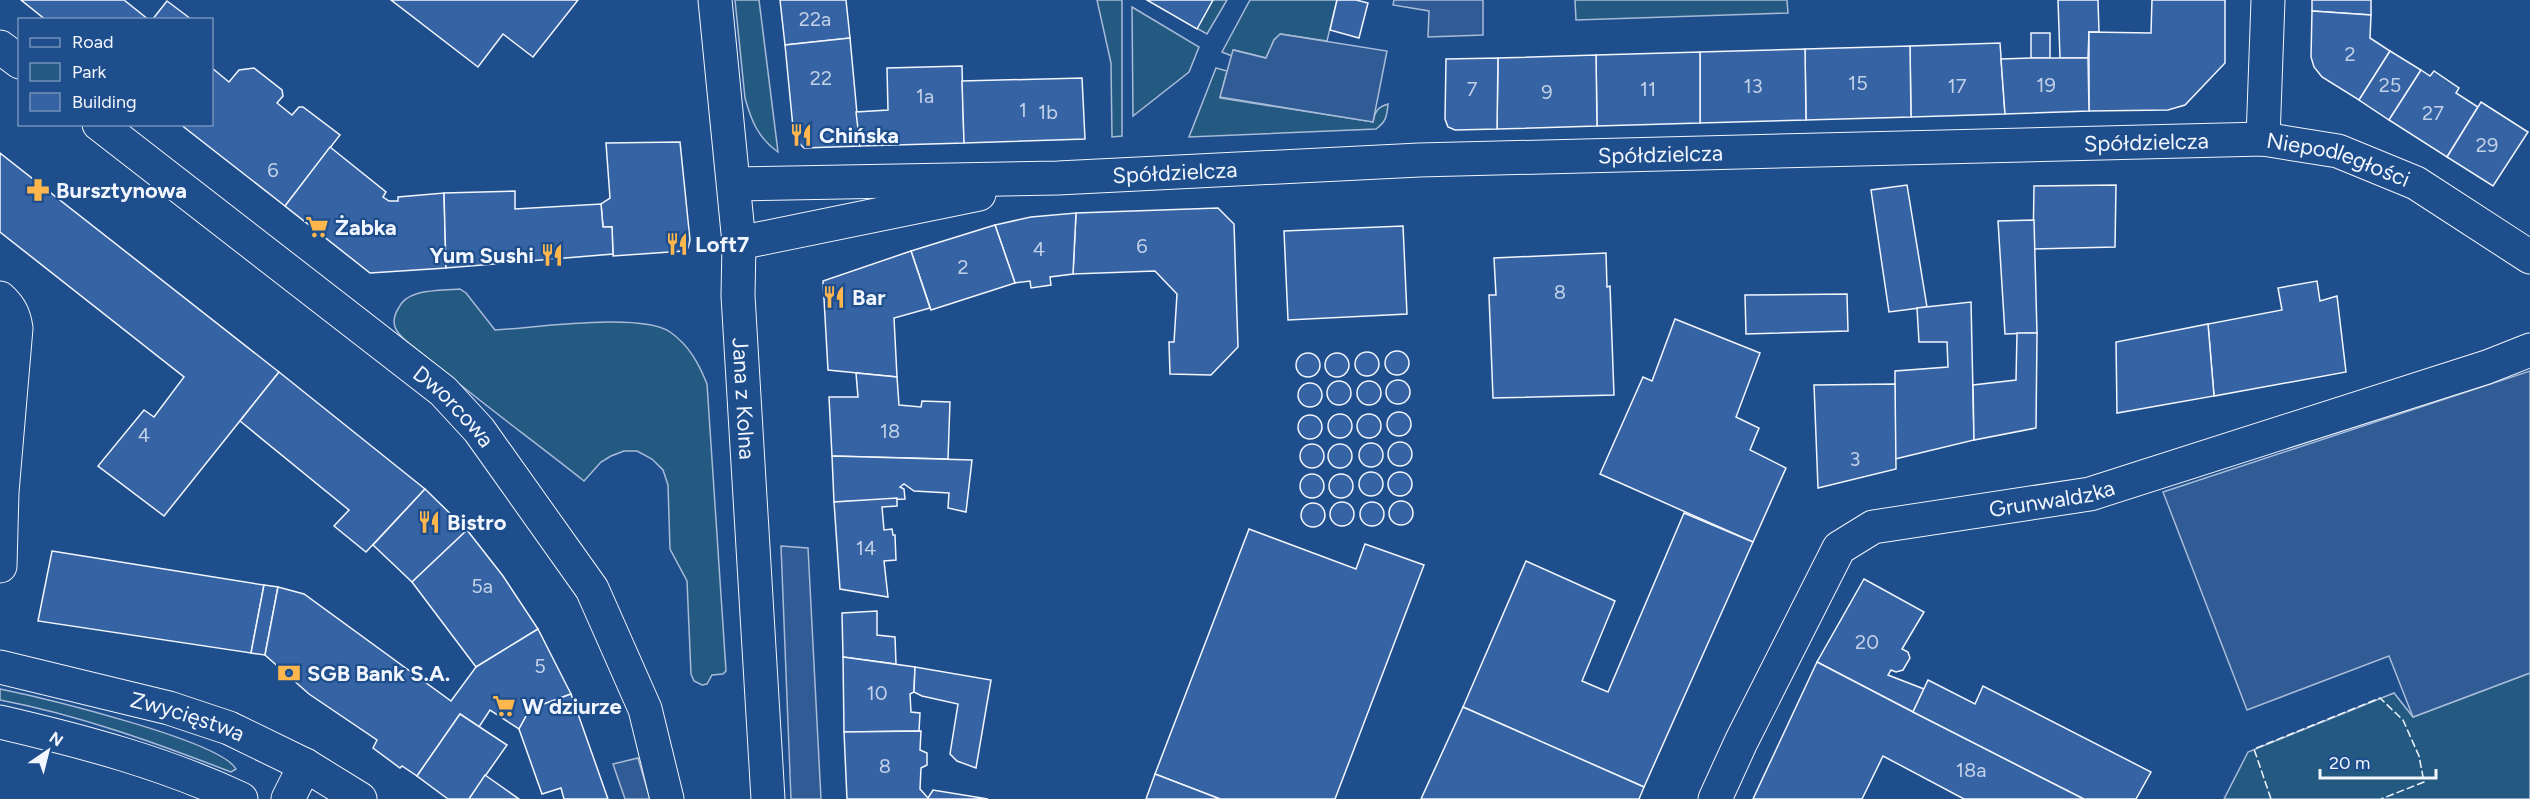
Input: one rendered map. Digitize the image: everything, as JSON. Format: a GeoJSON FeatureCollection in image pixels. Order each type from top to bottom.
{"type":"FeatureCollection","features":[{"type":"Feature","properties":{"kind":"street","name":"Jana z Kolna"},"geometry":{"type":"LineString","coordinates":[[715,0],[740,243],[738,296],[768,799]]}},
{"type":"Feature","properties":{"kind":"street","name":"Niepodległości"},"geometry":{"type":"LineString","coordinates":[[2268,0],[2263,139],[2338,151],[2416,183],[2530,257]]}},
{"type":"Feature","properties":{"kind":"street"},"geometry":{"type":"LineString","coordinates":[[0,47],[18,61]]}},
{"type":"Feature","properties":{"kind":"street","name":"Dworcowa"},"geometry":{"type":"LineString","coordinates":[[102,126],[434,384],[479,430],[592,589],[645,709],[667,799]]}},
{"type":"Feature","properties":{"kind":"street","name":"Spółdzielcza"},"geometry":{"type":"LineString","coordinates":[[734,184],[1058,178],[1419,160],[2263,139]]}},
{"type":"Feature","properties":{"kind":"street","name":"Spółdzielcza"},"geometry":{"type":"LineString","coordinates":[[740,243],[1058,178]]}},
{"type":"Feature","properties":{"kind":"street"},"geometry":{"type":"LineString","coordinates":[[0,298],[9,305],[16,328],[2,492],[0,566]]}},
{"type":"Feature","properties":{"kind":"street","name":"Grunwaldzka"},"geometry":{"type":"LineString","coordinates":[[1715,799],[1741,742],[1839,548],[1873,527],[2090,494],[2487,368],[2530,350]]}},
{"type":"Feature","properties":{"kind":"street","name":"Zwycięstwa"},"geometry":{"type":"LineString","coordinates":[[0,667],[169,708],[229,728],[305,765],[360,799]]}},
{"type":"Feature","properties":{"kind":"street"},"geometry":{"type":"LineString","coordinates":[[0,722],[68,738],[160,767],[241,799]]}},
{"type":"Feature","properties":{"kind":"street"},"geometry":{"type":"LineString","coordinates":[[288,799],[305,765]]}},
{"type":"Feature","properties":{"kind":"green space"},"geometry":{"type":"Polygon","coordinates":[[[735,0],[759,0],[778,152],[765,141],[756,128],[745,98],[735,0]]]}},
{"type":"Feature","properties":{"kind":"green space"},"geometry":{"type":"Polygon","coordinates":[[[1097,0],[1122,0],[1122,136],[1112,137],[1111,63],[1097,0]]]}},
{"type":"Feature","properties":{"kind":"green space"},"geometry":{"type":"Polygon","coordinates":[[[1147,0],[1227,0],[1207,34],[1147,0]]]}},
{"type":"Feature","properties":{"kind":"green space"},"geometry":{"type":"Polygon","coordinates":[[[1250,0],[1337,0],[1327,41],[1281,34],[1274,40],[1266,58],[1234,50],[1232,56],[1222,52],[1250,0]]]}},
{"type":"Feature","properties":{"kind":"green space"},"geometry":{"type":"Polygon","coordinates":[[[1575,0],[1787,0],[1788,13],[1576,20],[1575,0]]]}},
{"type":"Feature","properties":{"kind":"green space"},"geometry":{"type":"Polygon","coordinates":[[[1132,7],[1199,47],[1189,72],[1133,116],[1132,7]]]}},
{"type":"Feature","properties":{"kind":"green space"},"geometry":{"type":"Polygon","coordinates":[[[1216,68],[1227,71],[1220,98],[1373,122],[1378,110],[1388,104],[1386,115],[1382,124],[1376,129],[1189,137],[1216,68]]]}},
{"type":"Feature","properties":{"kind":"green space"},"geometry":{"type":"Polygon","coordinates":[[[460,289],[466,293],[495,330],[586,323],[636,323],[656,326],[670,332],[693,355],[707,384],[726,671],[723,674],[712,675],[707,684],[702,685],[694,681],[691,674],[687,581],[670,549],[668,485],[663,470],[652,459],[637,451],[624,451],[601,462],[584,481],[464,388],[408,343],[397,331],[394,325],[395,315],[402,302],[409,297],[424,292],[460,289]]]}},
{"type":"Feature","properties":{"kind":"green space"},"geometry":{"type":"Polygon","coordinates":[[[2530,673],[2530,799],[2224,799],[2248,752],[2394,693],[2413,717],[2530,673]]]}},
{"type":"Feature","properties":{"kind":"green space"},"geometry":{"type":"Polygon","coordinates":[[[0,689],[88,710],[165,733],[198,745],[223,758],[236,769],[231,772],[117,731],[30,706],[0,700],[0,689]]]}},
{"type":"Feature","properties":{"kind":"shaded area"},"geometry":{"type":"Polygon","coordinates":[[[1394,0],[1483,0],[1483,35],[1428,37],[1429,11],[1393,5],[1394,0]]]}},
{"type":"Feature","properties":{"kind":"shaded area"},"geometry":{"type":"Polygon","coordinates":[[[1280,34],[1387,51],[1373,122],[1220,97],[1233,50],[1266,58],[1274,40],[1280,34]]]}},
{"type":"Feature","properties":{"kind":"shaded area"},"geometry":{"type":"Polygon","coordinates":[[[2530,371],[2530,673],[2413,717],[2389,656],[2247,710],[2163,492],[2530,371]]]}},
{"type":"Feature","properties":{"kind":"shaded area"},"geometry":{"type":"Polygon","coordinates":[[[781,546],[808,548],[821,799],[791,799],[781,546]]]}},
{"type":"Feature","properties":{"kind":"shaded area"},"geometry":{"type":"Polygon","coordinates":[[[638,758],[650,799],[625,799],[613,764],[638,758]]]}},
{"type":"Feature","properties":{"kind":"building"},"geometry":{"type":"Polygon","coordinates":[[[21,0],[124,0],[146,18],[44,18],[21,0]]]}},
{"type":"Feature","properties":{"kind":"building"},"geometry":{"type":"Polygon","coordinates":[[[391,0],[578,0],[533,57],[503,34],[478,67],[391,0]]]}},
{"type":"Feature","properties":{"kind":"building"},"geometry":{"type":"Polygon","coordinates":[[[780,0],[846,0],[850,38],[785,45],[780,0]]]}},
{"type":"Feature","properties":{"kind":"building"},"geometry":{"type":"Polygon","coordinates":[[[1147,0],[1213,0],[1197,29],[1147,0]]]}},
{"type":"Feature","properties":{"kind":"building"},"geometry":{"type":"Polygon","coordinates":[[[1337,0],[1356,0],[1368,3],[1359,38],[1330,30],[1337,0]]]}},
{"type":"Feature","properties":{"kind":"building"},"geometry":{"type":"Polygon","coordinates":[[[2058,0],[2098,0],[2099,32],[2089,32],[2088,58],[2060,58],[2058,0]]]}},
{"type":"Feature","properties":{"kind":"building"},"geometry":{"type":"Polygon","coordinates":[[[2152,0],[2225,0],[2225,63],[2185,105],[2168,110],[2089,111],[2089,32],[2151,33],[2152,0]]]}},
{"type":"Feature","properties":{"kind":"building"},"geometry":{"type":"Polygon","coordinates":[[[2312,0],[2371,0],[2371,15],[2312,11],[2312,0]]]}},
{"type":"Feature","properties":{"kind":"building"},"geometry":{"type":"Polygon","coordinates":[[[167,1],[190,18],[154,18],[167,1]]]}},
{"type":"Feature","properties":{"kind":"building"},"geometry":{"type":"Polygon","coordinates":[[[2312,11],[2371,15],[2370,38],[2390,51],[2359,100],[2322,77],[2314,67],[2311,57],[2312,11]]]}},
{"type":"Feature","properties":{"kind":"building"},"geometry":{"type":"Polygon","coordinates":[[[2031,33],[2050,33],[2050,58],[2031,58],[2031,33]]]}},
{"type":"Feature","properties":{"kind":"building"},"geometry":{"type":"Polygon","coordinates":[[[850,38],[860,146],[804,148],[794,138],[785,45],[850,38]]]}},
{"type":"Feature","properties":{"kind":"building"},"geometry":{"type":"Polygon","coordinates":[[[2000,43],[2005,114],[1911,117],[1910,46],[2000,43]]]}},
{"type":"Feature","properties":{"kind":"building"},"geometry":{"type":"Polygon","coordinates":[[[1910,46],[1911,117],[1806,120],[1805,49],[1910,46]]]}},
{"type":"Feature","properties":{"kind":"building"},"geometry":{"type":"Polygon","coordinates":[[[1805,49],[1806,120],[1700,123],[1700,52],[1805,49]]]}},
{"type":"Feature","properties":{"kind":"building"},"geometry":{"type":"Polygon","coordinates":[[[2390,51],[2421,70],[2389,120],[2359,100],[2390,51]]]}},
{"type":"Feature","properties":{"kind":"building"},"geometry":{"type":"Polygon","coordinates":[[[1700,52],[1700,123],[1597,126],[1596,55],[1700,52]]]}},
{"type":"Feature","properties":{"kind":"building"},"geometry":{"type":"Polygon","coordinates":[[[1596,55],[1597,126],[1497,129],[1498,58],[1596,55]]]}},
{"type":"Feature","properties":{"kind":"building"},"geometry":{"type":"Polygon","coordinates":[[[1498,58],[1497,129],[1455,130],[1448,127],[1445,119],[1446,59],[1498,58]]]}},
{"type":"Feature","properties":{"kind":"building"},"geometry":{"type":"Polygon","coordinates":[[[2088,58],[2089,111],[2005,114],[2001,59],[2088,58]]]}},
{"type":"Feature","properties":{"kind":"building"},"geometry":{"type":"Polygon","coordinates":[[[962,66],[964,143],[860,146],[856,112],[888,110],[887,68],[962,66]]]}},
{"type":"Feature","properties":{"kind":"building"},"geometry":{"type":"Polygon","coordinates":[[[254,68],[282,90],[283,96],[277,103],[292,115],[299,107],[303,107],[340,135],[285,206],[183,126],[213,126],[213,69],[229,82],[239,70],[254,68]]]}},
{"type":"Feature","properties":{"kind":"building"},"geometry":{"type":"Polygon","coordinates":[[[2421,70],[2430,76],[2434,71],[2459,88],[2456,93],[2478,107],[2447,157],[2389,120],[2421,70]]]}},
{"type":"Feature","properties":{"kind":"building"},"geometry":{"type":"Polygon","coordinates":[[[1082,78],[1085,139],[964,143],[962,81],[1082,78]]]}},
{"type":"Feature","properties":{"kind":"building"},"geometry":{"type":"Polygon","coordinates":[[[2481,102],[2528,132],[2493,186],[2447,157],[2481,102]]]}},
{"type":"Feature","properties":{"kind":"building"},"geometry":{"type":"Polygon","coordinates":[[[680,142],[690,240],[688,248],[684,251],[613,256],[612,227],[603,227],[601,204],[610,198],[606,143],[680,142]]]}},
{"type":"Feature","properties":{"kind":"building"},"geometry":{"type":"Polygon","coordinates":[[[330,147],[386,192],[383,197],[389,201],[398,201],[398,197],[444,193],[446,268],[370,273],[285,206],[330,147]]]}},
{"type":"Feature","properties":{"kind":"building"},"geometry":{"type":"Polygon","coordinates":[[[0,153],[279,372],[164,516],[98,466],[144,410],[154,417],[184,377],[0,232],[0,153]]]}},
{"type":"Feature","properties":{"kind":"building"},"geometry":{"type":"Polygon","coordinates":[[[1907,185],[1927,307],[1889,312],[1871,190],[1907,185]]]}},
{"type":"Feature","properties":{"kind":"building"},"geometry":{"type":"Polygon","coordinates":[[[2116,185],[2115,247],[2033,249],[2034,186],[2116,185]]]}},
{"type":"Feature","properties":{"kind":"building"},"geometry":{"type":"Polygon","coordinates":[[[515,191],[515,209],[601,204],[603,227],[612,227],[613,254],[446,268],[444,193],[515,191]]]}},
{"type":"Feature","properties":{"kind":"building"},"geometry":{"type":"Polygon","coordinates":[[[1218,208],[1234,224],[1238,347],[1211,375],[1170,374],[1169,342],[1174,342],[1177,294],[1155,271],[1073,274],[1076,213],[1218,208]]]}},
{"type":"Feature","properties":{"kind":"building"},"geometry":{"type":"Polygon","coordinates":[[[1076,213],[1073,274],[1050,277],[1051,285],[1031,288],[1030,281],[1015,283],[995,225],[1031,217],[1076,213]]]}},
{"type":"Feature","properties":{"kind":"building"},"geometry":{"type":"Polygon","coordinates":[[[2034,220],[2037,333],[2005,334],[1998,221],[2034,220]]]}},
{"type":"Feature","properties":{"kind":"building"},"geometry":{"type":"Polygon","coordinates":[[[995,225],[1015,283],[931,310],[911,251],[995,225]]]}},
{"type":"Feature","properties":{"kind":"building"},"geometry":{"type":"Polygon","coordinates":[[[1403,226],[1407,314],[1288,320],[1284,231],[1403,226]]]}},
{"type":"Feature","properties":{"kind":"building"},"geometry":{"type":"Polygon","coordinates":[[[911,251],[930,308],[894,318],[897,377],[828,370],[823,281],[911,251]]]}},
{"type":"Feature","properties":{"kind":"building"},"geometry":{"type":"Polygon","coordinates":[[[1606,253],[1607,287],[1610,286],[1614,395],[1493,398],[1489,295],[1496,295],[1494,258],[1606,253]]]}},
{"type":"Feature","properties":{"kind":"building"},"geometry":{"type":"Polygon","coordinates":[[[2317,281],[2320,301],[2337,296],[2346,372],[2214,396],[2208,324],[2282,310],[2278,288],[2317,281]]]}},
{"type":"Feature","properties":{"kind":"building"},"geometry":{"type":"Polygon","coordinates":[[[1847,294],[1848,331],[1746,334],[1745,295],[1847,294]]]}},
{"type":"Feature","properties":{"kind":"building"},"geometry":{"type":"Polygon","coordinates":[[[1971,302],[1974,440],[1895,459],[1895,371],[1948,367],[1947,342],[1919,342],[1917,308],[1971,302]]]}},
{"type":"Feature","properties":{"kind":"building"},"geometry":{"type":"Polygon","coordinates":[[[1675,319],[1760,353],[1736,417],[1759,428],[1750,450],[1786,468],[1753,542],[1600,474],[1643,377],[1652,381],[1675,319]]]}},
{"type":"Feature","properties":{"kind":"building"},"geometry":{"type":"Polygon","coordinates":[[[2208,324],[2214,396],[2117,413],[2116,342],[2208,324]]]}},
{"type":"Feature","properties":{"kind":"building"},"geometry":{"type":"Polygon","coordinates":[[[2017,333],[2037,333],[2036,428],[1974,440],[1973,385],[2016,380],[2017,333]]]}},
{"type":"Feature","properties":{"kind":"building"},"geometry":{"type":"Polygon","coordinates":[[[1397,351],[1406,354],[1409,363],[1406,372],[1397,375],[1388,372],[1385,363],[1388,354],[1397,351]]]}},
{"type":"Feature","properties":{"kind":"building"},"geometry":{"type":"Polygon","coordinates":[[[1367,352],[1376,355],[1379,364],[1376,373],[1367,376],[1358,373],[1355,364],[1358,355],[1367,352]]]}},
{"type":"Feature","properties":{"kind":"building"},"geometry":{"type":"Polygon","coordinates":[[[1308,353],[1317,356],[1320,365],[1317,374],[1308,377],[1299,374],[1296,365],[1299,356],[1308,353]]]}},
{"type":"Feature","properties":{"kind":"building"},"geometry":{"type":"Polygon","coordinates":[[[1337,353],[1346,356],[1349,365],[1346,374],[1337,377],[1328,374],[1325,365],[1328,356],[1337,353]]]}},
{"type":"Feature","properties":{"kind":"building"},"geometry":{"type":"Polygon","coordinates":[[[279,372],[425,489],[366,552],[334,526],[349,510],[240,421],[279,372]]]}},
{"type":"Feature","properties":{"kind":"building"},"geometry":{"type":"Polygon","coordinates":[[[856,373],[897,377],[899,405],[921,407],[922,401],[950,402],[948,459],[832,456],[829,397],[858,397],[856,373]]]}},
{"type":"Feature","properties":{"kind":"building"},"geometry":{"type":"Polygon","coordinates":[[[1398,380],[1407,383],[1410,392],[1407,401],[1398,404],[1389,401],[1386,392],[1389,383],[1398,380]]]}},
{"type":"Feature","properties":{"kind":"building"},"geometry":{"type":"Polygon","coordinates":[[[1339,381],[1348,384],[1351,393],[1348,402],[1339,405],[1330,402],[1327,393],[1330,384],[1339,381]]]}},
{"type":"Feature","properties":{"kind":"building"},"geometry":{"type":"Polygon","coordinates":[[[1369,381],[1378,384],[1381,393],[1378,402],[1369,405],[1360,402],[1357,393],[1360,384],[1369,381]]]}},
{"type":"Feature","properties":{"kind":"building"},"geometry":{"type":"Polygon","coordinates":[[[1310,383],[1319,386],[1322,395],[1319,404],[1310,407],[1301,404],[1298,395],[1301,386],[1310,383]]]}},
{"type":"Feature","properties":{"kind":"building"},"geometry":{"type":"Polygon","coordinates":[[[1895,384],[1896,469],[1818,488],[1814,385],[1895,384]]]}},
{"type":"Feature","properties":{"kind":"building"},"geometry":{"type":"Polygon","coordinates":[[[1399,412],[1408,415],[1411,424],[1408,433],[1399,436],[1390,433],[1387,424],[1390,415],[1399,412]]]}},
{"type":"Feature","properties":{"kind":"building"},"geometry":{"type":"Polygon","coordinates":[[[1340,414],[1349,417],[1352,426],[1349,435],[1340,438],[1331,435],[1328,426],[1331,417],[1340,414]]]}},
{"type":"Feature","properties":{"kind":"building"},"geometry":{"type":"Polygon","coordinates":[[[1369,414],[1378,417],[1381,426],[1378,435],[1369,438],[1360,435],[1357,426],[1360,417],[1369,414]]]}},
{"type":"Feature","properties":{"kind":"building"},"geometry":{"type":"Polygon","coordinates":[[[1310,415],[1319,418],[1322,427],[1319,436],[1310,439],[1301,436],[1298,427],[1301,418],[1310,415]]]}},
{"type":"Feature","properties":{"kind":"building"},"geometry":{"type":"Polygon","coordinates":[[[1400,442],[1409,445],[1412,454],[1409,463],[1400,466],[1391,463],[1388,454],[1391,445],[1400,442]]]}},
{"type":"Feature","properties":{"kind":"building"},"geometry":{"type":"Polygon","coordinates":[[[1371,443],[1380,446],[1383,455],[1380,464],[1371,467],[1362,464],[1359,455],[1362,446],[1371,443]]]}},
{"type":"Feature","properties":{"kind":"building"},"geometry":{"type":"Polygon","coordinates":[[[1312,444],[1321,447],[1324,456],[1321,465],[1312,468],[1303,465],[1300,456],[1303,447],[1312,444]]]}},
{"type":"Feature","properties":{"kind":"building"},"geometry":{"type":"Polygon","coordinates":[[[1340,444],[1349,447],[1352,456],[1349,465],[1340,468],[1331,465],[1328,456],[1331,447],[1340,444]]]}},
{"type":"Feature","properties":{"kind":"building"},"geometry":{"type":"Polygon","coordinates":[[[832,456],[972,460],[966,512],[948,508],[949,493],[914,491],[904,484],[900,487],[904,489],[905,499],[834,502],[832,456]]]}},
{"type":"Feature","properties":{"kind":"building"},"geometry":{"type":"Polygon","coordinates":[[[1371,472],[1380,475],[1383,484],[1380,493],[1371,496],[1362,493],[1359,484],[1362,475],[1371,472]]]}},
{"type":"Feature","properties":{"kind":"building"},"geometry":{"type":"Polygon","coordinates":[[[1400,472],[1409,475],[1412,484],[1409,493],[1400,496],[1391,493],[1388,484],[1391,475],[1400,472]]]}},
{"type":"Feature","properties":{"kind":"building"},"geometry":{"type":"Polygon","coordinates":[[[1312,474],[1321,477],[1324,486],[1321,495],[1312,498],[1303,495],[1300,486],[1303,477],[1312,474]]]}},
{"type":"Feature","properties":{"kind":"building"},"geometry":{"type":"Polygon","coordinates":[[[1341,474],[1350,477],[1353,486],[1350,495],[1341,498],[1332,495],[1329,486],[1332,477],[1341,474]]]}},
{"type":"Feature","properties":{"kind":"building"},"geometry":{"type":"Polygon","coordinates":[[[425,489],[467,530],[412,582],[373,545],[425,489]]]}},
{"type":"Feature","properties":{"kind":"building"},"geometry":{"type":"Polygon","coordinates":[[[897,498],[897,506],[882,507],[884,530],[892,529],[895,535],[896,560],[884,561],[888,597],[840,589],[834,502],[897,498]]]}},
{"type":"Feature","properties":{"kind":"building"},"geometry":{"type":"Polygon","coordinates":[[[1401,501],[1410,504],[1413,513],[1410,522],[1401,525],[1392,522],[1389,513],[1392,504],[1401,501]]]}},
{"type":"Feature","properties":{"kind":"building"},"geometry":{"type":"Polygon","coordinates":[[[1342,502],[1351,505],[1354,514],[1351,523],[1342,526],[1333,523],[1330,514],[1333,505],[1342,502]]]}},
{"type":"Feature","properties":{"kind":"building"},"geometry":{"type":"Polygon","coordinates":[[[1372,502],[1381,505],[1384,514],[1381,523],[1372,526],[1363,523],[1360,514],[1363,505],[1372,502]]]}},
{"type":"Feature","properties":{"kind":"building"},"geometry":{"type":"Polygon","coordinates":[[[1313,503],[1322,506],[1325,515],[1322,524],[1313,527],[1304,524],[1301,515],[1304,506],[1313,503]]]}},
{"type":"Feature","properties":{"kind":"building"},"geometry":{"type":"Polygon","coordinates":[[[1684,513],[1753,542],[1644,787],[1463,707],[1526,561],[1615,601],[1582,681],[1608,692],[1684,513]]]}},
{"type":"Feature","properties":{"kind":"building"},"geometry":{"type":"Polygon","coordinates":[[[1249,529],[1356,569],[1365,544],[1424,565],[1335,799],[1220,799],[1155,774],[1249,529]]]}},
{"type":"Feature","properties":{"kind":"building"},"geometry":{"type":"Polygon","coordinates":[[[467,530],[503,576],[538,629],[476,667],[412,582],[467,530]]]}},
{"type":"Feature","properties":{"kind":"building"},"geometry":{"type":"Polygon","coordinates":[[[52,551],[264,585],[251,653],[38,621],[52,551]]]}},
{"type":"Feature","properties":{"kind":"building"},"geometry":{"type":"Polygon","coordinates":[[[1864,579],[1924,612],[1902,649],[1908,652],[1910,658],[1903,670],[1896,672],[1891,670],[1888,675],[1924,689],[1913,712],[1817,662],[1864,579]]]}},
{"type":"Feature","properties":{"kind":"building"},"geometry":{"type":"Polygon","coordinates":[[[264,585],[278,587],[265,655],[251,653],[264,585]]]}},
{"type":"Feature","properties":{"kind":"building"},"geometry":{"type":"Polygon","coordinates":[[[278,587],[304,594],[451,701],[476,667],[538,629],[571,694],[530,709],[519,729],[490,710],[479,727],[460,714],[417,776],[402,766],[400,768],[373,748],[377,740],[309,694],[265,655],[278,587]]]}},
{"type":"Feature","properties":{"kind":"building"},"geometry":{"type":"Polygon","coordinates":[[[877,611],[877,635],[895,637],[896,664],[843,657],[842,613],[877,611]]]}},
{"type":"Feature","properties":{"kind":"building"},"geometry":{"type":"Polygon","coordinates":[[[843,657],[915,667],[914,692],[910,694],[911,712],[920,713],[919,731],[844,732],[843,657]]]}},
{"type":"Feature","properties":{"kind":"building"},"geometry":{"type":"Polygon","coordinates":[[[1817,662],[2084,799],[1964,799],[1883,756],[1862,799],[1753,799],[1817,662]]]}},
{"type":"Feature","properties":{"kind":"building"},"geometry":{"type":"Polygon","coordinates":[[[915,667],[991,680],[976,768],[957,761],[950,754],[958,704],[914,692],[915,667]]]}},
{"type":"Feature","properties":{"kind":"building"},"geometry":{"type":"Polygon","coordinates":[[[1928,680],[1975,704],[1983,686],[2151,772],[2136,799],[2084,799],[1913,712],[1928,680]]]}},
{"type":"Feature","properties":{"kind":"building"},"geometry":{"type":"Polygon","coordinates":[[[571,694],[608,799],[564,799],[561,788],[542,794],[519,729],[530,709],[571,694]]]}},
{"type":"Feature","properties":{"kind":"building"},"geometry":{"type":"Polygon","coordinates":[[[1463,707],[1644,787],[1639,799],[1421,799],[1463,707]]]}},
{"type":"Feature","properties":{"kind":"building"},"geometry":{"type":"Polygon","coordinates":[[[460,714],[507,745],[469,799],[448,799],[417,776],[460,714]]]}},
{"type":"Feature","properties":{"kind":"building"},"geometry":{"type":"Polygon","coordinates":[[[921,731],[920,750],[927,753],[927,765],[921,768],[920,789],[928,798],[933,790],[988,799],[847,799],[844,732],[921,731]]]}},
{"type":"Feature","properties":{"kind":"building"},"geometry":{"type":"Polygon","coordinates":[[[1155,774],[1220,799],[1146,799],[1155,774]]]}},
{"type":"Feature","properties":{"kind":"building"},"geometry":{"type":"Polygon","coordinates":[[[485,775],[519,799],[469,799],[485,775]]]}},
{"type":"Feature","properties":{"kind":"fence"},"geometry":{"type":"LineString","coordinates":[[2271,799],[2254,749],[2380,698],[2403,720],[2419,756],[2424,782],[2381,799]]}},
{"type":"Feature","properties":{"kind":"place","name":"Chińska"},"geometry":{"type":"Point","coordinates":[801,135]}},
{"type":"Feature","properties":{"kind":"place","name":"Bursztynowa"},"geometry":{"type":"Point","coordinates":[38,190]}},
{"type":"Feature","properties":{"kind":"place","name":"Żabka"},"geometry":{"type":"Point","coordinates":[317,227]}},
{"type":"Feature","properties":{"kind":"place","name":"Loft7"},"geometry":{"type":"Point","coordinates":[677,244]}},
{"type":"Feature","properties":{"kind":"place","name":"Yum Sushi"},"geometry":{"type":"Point","coordinates":[552,255]}},
{"type":"Feature","properties":{"kind":"place","name":"Bar"},"geometry":{"type":"Point","coordinates":[834,297]}},
{"type":"Feature","properties":{"kind":"place","name":"Bistro"},"geometry":{"type":"Point","coordinates":[429,522]}},
{"type":"Feature","properties":{"kind":"place","name":"SGB Bank S.A."},"geometry":{"type":"Point","coordinates":[289,673]}},
{"type":"Feature","properties":{"kind":"place","name":"W dziurze"},"geometry":{"type":"Point","coordinates":[504,706]}}]}
